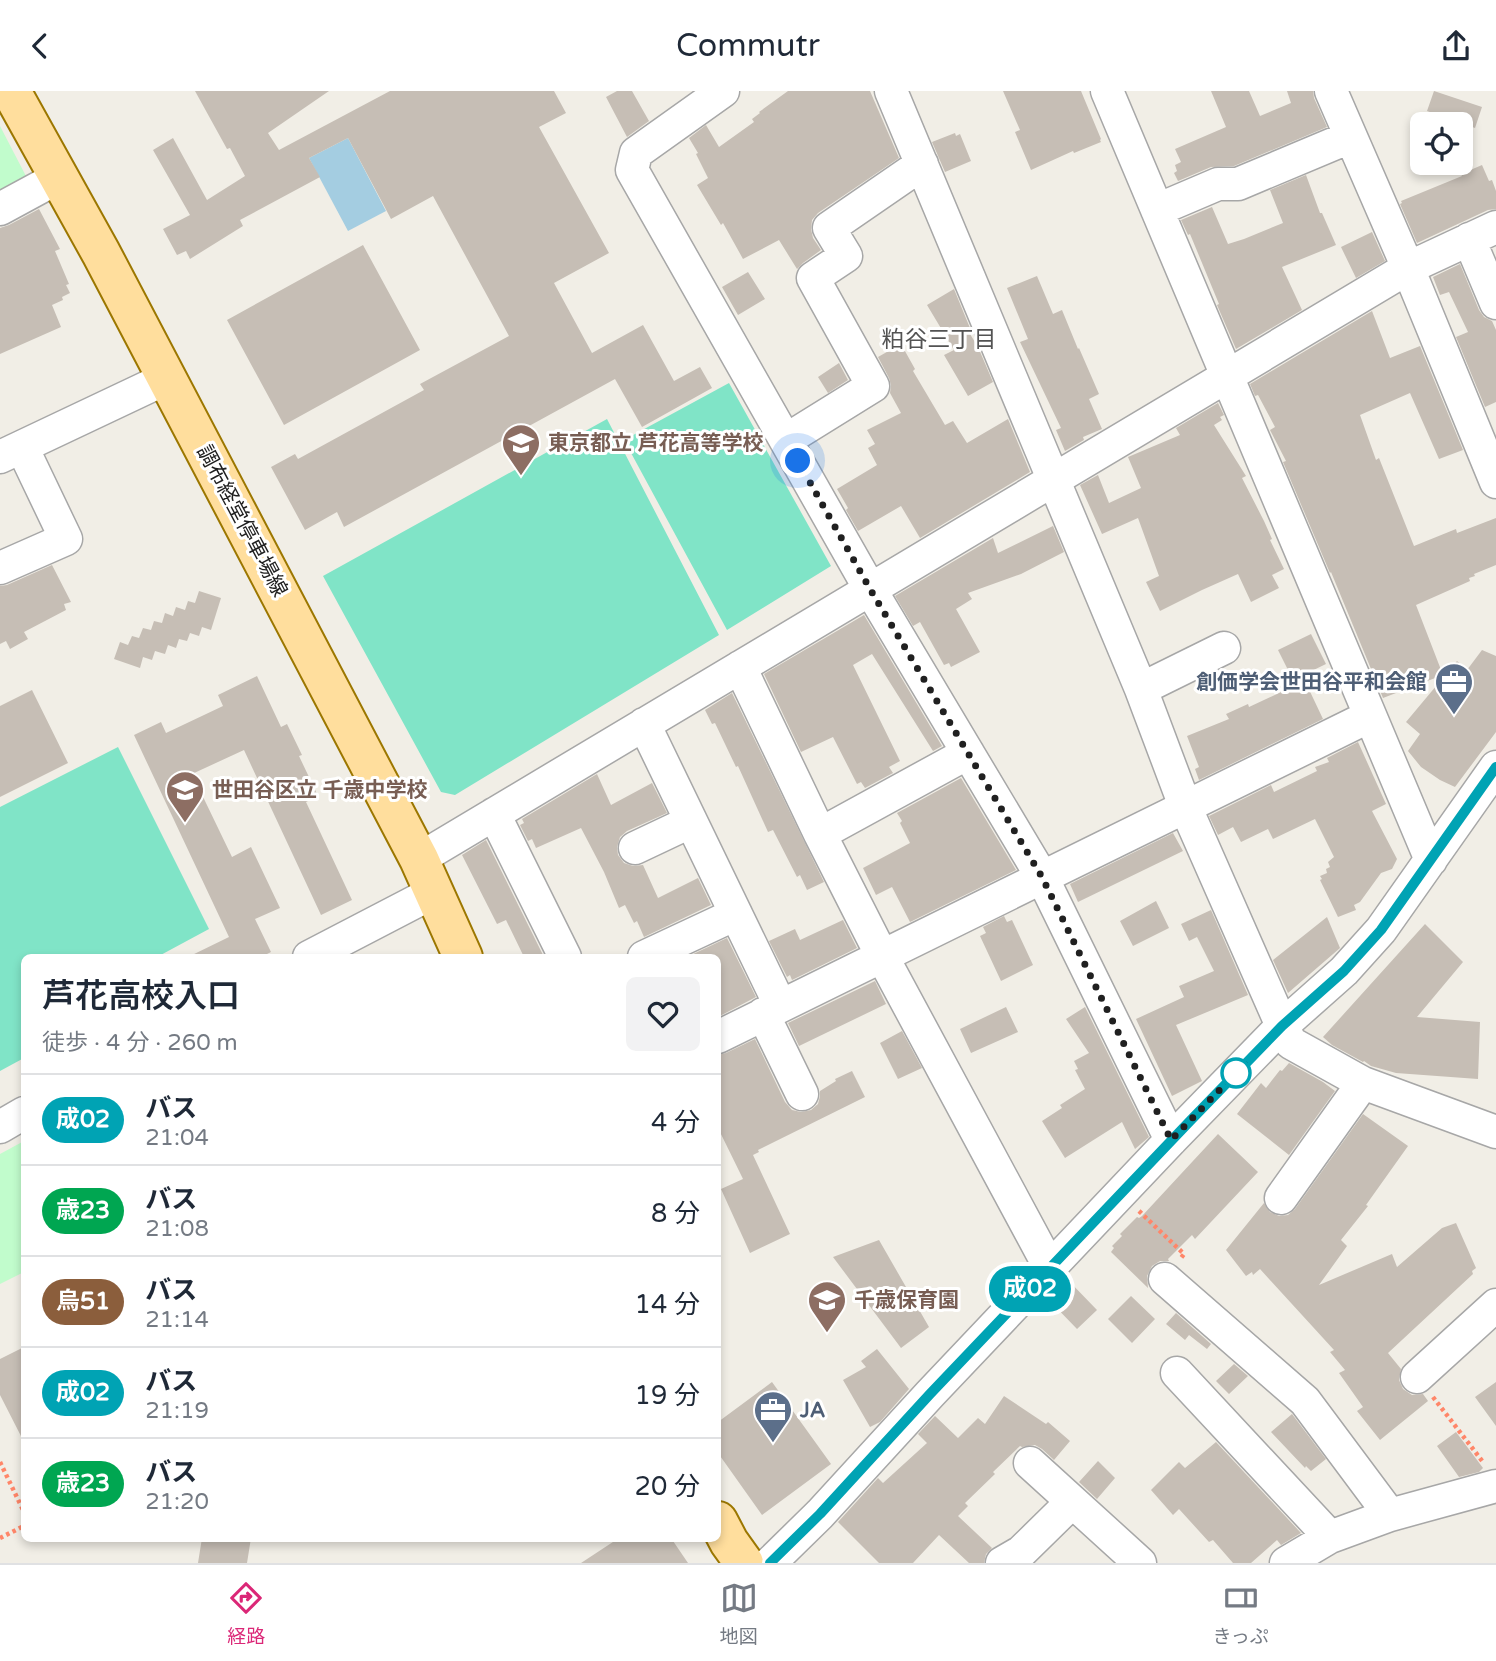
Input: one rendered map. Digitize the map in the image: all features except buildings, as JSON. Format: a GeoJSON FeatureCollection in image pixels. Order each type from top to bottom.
{"type":"FeatureCollection","features":[{"type":"Feature","properties":{"kind":"main road","name":"調布経堂停車場線"},"geometry":{"type":"LineString","coordinates":[[11,91],[167,378],[426,875],[462,954]]}},
{"type":"Feature","properties":{"kind":"main road"},"geometry":{"type":"LineString","coordinates":[[721,1527],[744,1563]]}},
{"type":"Feature","properties":{"kind":"street"},"geometry":{"type":"LineString","coordinates":[[723,91],[688,101],[636,153],[632,170],[870,589],[1042,877],[1171,1140]]}},
{"type":"Feature","properties":{"kind":"street"},"geometry":{"type":"LineString","coordinates":[[891,91],[1141,689],[1185,806],[1291,1043],[1363,1083],[1496,1132]]}},
{"type":"Feature","properties":{"kind":"street"},"geometry":{"type":"LineString","coordinates":[[1107,91],[1430,860]]}},
{"type":"Feature","properties":{"kind":"street"},"geometry":{"type":"LineString","coordinates":[[1331,91],[1408,268],[1496,482]]}},
{"type":"Feature","properties":{"kind":"street"},"geometry":{"type":"LineString","coordinates":[[1157,210],[1218,184],[1238,184],[1350,137]]}},
{"type":"Feature","properties":{"kind":"street"},"geometry":{"type":"LineString","coordinates":[[786,440],[873,386],[813,278],[846,255],[829,228],[922,164]]}},
{"type":"Feature","properties":{"kind":"street"},"geometry":{"type":"LineString","coordinates":[[0,209],[59,177]]}},
{"type":"Feature","properties":{"kind":"street"},"geometry":{"type":"LineString","coordinates":[[313,954],[426,875],[494,814],[1408,268],[1483,233],[1496,303]]}},
{"type":"Feature","properties":{"kind":"street"},"geometry":{"type":"LineString","coordinates":[[0,568],[66,539],[11,452],[167,378]]}},
{"type":"Feature","properties":{"kind":"street"},"geometry":{"type":"LineString","coordinates":[[1141,689],[1224,648]]}},
{"type":"Feature","properties":{"kind":"street"},"geometry":{"type":"LineString","coordinates":[[740,667],[882,956],[1050,1268]]}},
{"type":"Feature","properties":{"kind":"street"},"geometry":{"type":"LineString","coordinates":[[721,1036],[1370,716]]}},
{"type":"Feature","properties":{"kind":"street"},"geometry":{"type":"LineString","coordinates":[[644,724],[736,914],[802,1094]]}},
{"type":"Feature","properties":{"kind":"street"},"geometry":{"type":"LineString","coordinates":[[820,834],[968,753]]}},
{"type":"Feature","properties":{"kind":"street"},"geometry":{"type":"LineString","coordinates":[[771,1563],[1171,1140],[1282,1026],[1323,991],[1364,950],[1496,767]]}},
{"type":"Feature","properties":{"kind":"street"},"geometry":{"type":"LineString","coordinates":[[494,814],[564,954]]}},
{"type":"Feature","properties":{"kind":"street"},"geometry":{"type":"LineString","coordinates":[[635,848],[690,822]]}},
{"type":"Feature","properties":{"kind":"street"},"geometry":{"type":"LineString","coordinates":[[650,954],[736,914]]}},
{"type":"Feature","properties":{"kind":"street"},"geometry":{"type":"LineString","coordinates":[[1281,1199],[1363,1083]]}},
{"type":"Feature","properties":{"kind":"street"},"geometry":{"type":"LineString","coordinates":[[0,1127],[21,1115]]}},
{"type":"Feature","properties":{"kind":"street"},"geometry":{"type":"LineString","coordinates":[[1165,1279],[1305,1401],[1390,1515]]}},
{"type":"Feature","properties":{"kind":"street"},"geometry":{"type":"LineString","coordinates":[[1417,1377],[1496,1305]]}},
{"type":"Feature","properties":{"kind":"street"},"geometry":{"type":"LineString","coordinates":[[1177,1373],[1330,1537]]}},
{"type":"Feature","properties":{"kind":"street"},"geometry":{"type":"LineString","coordinates":[[1030,1463],[1140,1563]]}},
{"type":"Feature","properties":{"kind":"street"},"geometry":{"type":"LineString","coordinates":[[1286,1563],[1330,1537],[1492,1477]]}},
{"type":"Feature","properties":{"kind":"street"},"geometry":{"type":"LineString","coordinates":[[1002,1563],[1021,1552],[1072,1502]]}},
{"type":"Feature","properties":{"kind":"path"},"geometry":{"type":"LineString","coordinates":[[1120,1193],[1184,1254],[1165,1279]]}},
{"type":"Feature","properties":{"kind":"path"},"geometry":{"type":"LineString","coordinates":[[1417,1377],[1492,1477]]}},
{"type":"Feature","properties":{"kind":"path"},"geometry":{"type":"LineString","coordinates":[[0,1462],[21,1506]]}},
{"type":"Feature","properties":{"kind":"path"},"geometry":{"type":"LineString","coordinates":[[0,1538],[21,1528]]}},
{"type":"Feature","properties":{"kind":"green space"},"geometry":{"type":"Polygon","coordinates":[[[0,126],[28,180],[0,194],[0,126]]]}},
{"type":"Feature","properties":{"kind":"green space"},"geometry":{"type":"Polygon","coordinates":[[[729,383],[831,566],[727,630],[624,440],[729,383]]]}},
{"type":"Feature","properties":{"kind":"green space"},"geometry":{"type":"Polygon","coordinates":[[[607,419],[719,635],[455,795],[441,792],[323,576],[607,419]]]}},
{"type":"Feature","properties":{"kind":"green space"},"geometry":{"type":"Polygon","coordinates":[[[118,747],[209,929],[163,954],[21,954],[21,1060],[0,1071],[0,807],[118,747]]]}},
{"type":"Feature","properties":{"kind":"green space"},"geometry":{"type":"Polygon","coordinates":[[[21,1143],[21,1274],[0,1284],[0,1154],[21,1143]]]}},
{"type":"Feature","properties":{"kind":"water"},"geometry":{"type":"Polygon","coordinates":[[[348,138],[386,211],[348,231],[309,158],[348,138]]]}},
{"type":"Feature","properties":{"kind":"bus line","name":"成02"},"geometry":{"type":"LineString","coordinates":[[770,1563],[820,1514],[930,1394],[1282,1026],[1323,991],[1364,950],[1496,767]]}},
{"type":"Feature","properties":{"kind":"place","name":"東京都立 芦花高等学校"},"geometry":{"type":"Point","coordinates":[521,477]}},
{"type":"Feature","properties":{"kind":"place","name":"創価学会世田谷平和会館"},"geometry":{"type":"Point","coordinates":[1454,716]}},
{"type":"Feature","properties":{"kind":"place","name":"世田谷区立 千歳中学校"},"geometry":{"type":"Point","coordinates":[185,824]}},
{"type":"Feature","properties":{"kind":"place","name":"千歳保育園"},"geometry":{"type":"Point","coordinates":[827,1334]}},
{"type":"Feature","properties":{"kind":"place","name":"JA"},"geometry":{"type":"Point","coordinates":[773,1444]}},
{"type":"Feature","properties":{"kind":"district","name":"粕谷三丁目"},"geometry":{"type":"Point","coordinates":[939,340]}},
{"type":"Feature","properties":{"kind":"route"},"geometry":{"type":"LineString","coordinates":[[798,461],[870,589],[1042,877],[1171,1140],[1245,1064],[1236,1073]]}}]}
